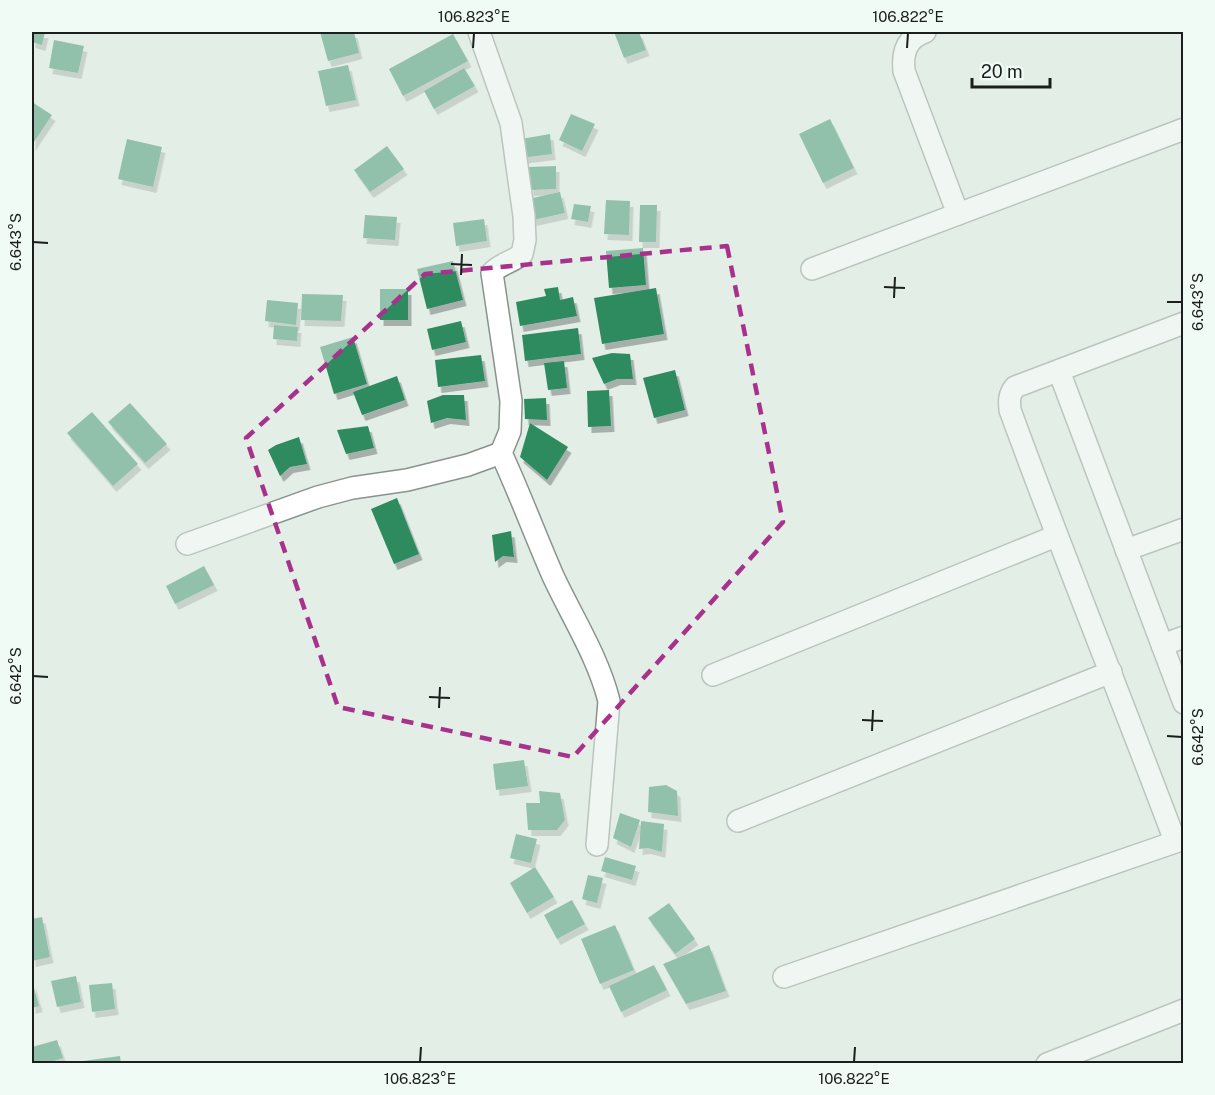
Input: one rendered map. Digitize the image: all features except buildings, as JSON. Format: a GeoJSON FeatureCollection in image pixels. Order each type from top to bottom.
{"type":"FeatureCollection","features":[{"type":"Feature","properties":{"kind":"street"},"geometry":{"type":"LineString","coordinates":[[479,32],[511,123],[524,216],[525,240],[522,254],[508,264],[496,268],[492,273],[511,401],[510,431],[501,453],[553,575],[604,681],[609,701],[597,845]]}},
{"type":"Feature","properties":{"kind":"street"},"geometry":{"type":"LineString","coordinates":[[926,32],[916,35],[908,44],[903,56],[904,71],[958,214]]}},
{"type":"Feature","properties":{"kind":"street"},"geometry":{"type":"LineString","coordinates":[[812,269],[1184,129]]}},
{"type":"Feature","properties":{"kind":"street"},"geometry":{"type":"LineString","coordinates":[[784,977],[1179,840],[1056,536],[1010,410],[1009,401],[1010,394],[1015,387],[1184,323]]}},
{"type":"Feature","properties":{"kind":"street"},"geometry":{"type":"LineString","coordinates":[[1059,371],[1184,703]]}},
{"type":"Feature","properties":{"kind":"street"},"geometry":{"type":"LineString","coordinates":[[187,544],[318,497],[352,488],[407,480],[468,465],[501,453]]}},
{"type":"Feature","properties":{"kind":"street"},"geometry":{"type":"LineString","coordinates":[[1126,550],[1184,529]]}},
{"type":"Feature","properties":{"kind":"street"},"geometry":{"type":"LineString","coordinates":[[713,675],[1056,536]]}},
{"type":"Feature","properties":{"kind":"street"},"geometry":{"type":"LineString","coordinates":[[1162,645],[1184,637]]}},
{"type":"Feature","properties":{"kind":"street"},"geometry":{"type":"LineString","coordinates":[[738,821],[1111,672]]}},
{"type":"Feature","properties":{"kind":"street"},"geometry":{"type":"LineString","coordinates":[[1047,1064],[1184,1010]]}},
{"type":"Feature","properties":{"kind":"highlighted area"},"geometry":{"type":"Polygon","coordinates":[[[727,246],[783,522],[573,757],[338,707],[246,438],[425,274],[727,246]]]}}]}
